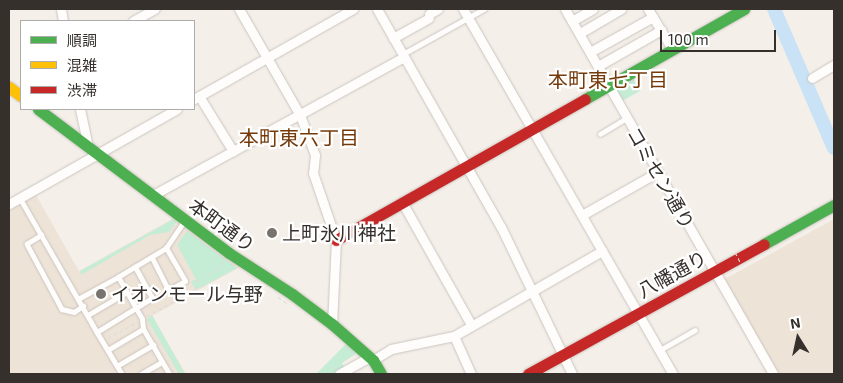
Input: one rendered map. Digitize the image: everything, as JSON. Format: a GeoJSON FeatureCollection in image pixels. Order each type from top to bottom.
{"type":"FeatureCollection","features":[{"type":"Feature","properties":{"kind":"main road"},"geometry":{"type":"LineString","coordinates":[[336,240],[744,9]]}},
{"type":"Feature","properties":{"kind":"main road"},"geometry":{"type":"LineString","coordinates":[[9,87],[20,95]]}},
{"type":"Feature","properties":{"kind":"main road","name":"本町通り"},"geometry":{"type":"LineString","coordinates":[[39,110],[229,253],[292,294],[332,324],[371,359],[381,374]]}},
{"type":"Feature","properties":{"kind":"main road","name":"八幡通り"},"geometry":{"type":"LineString","coordinates":[[528,374],[834,205]]}},
{"type":"Feature","properties":{"kind":"street"},"geometry":{"type":"LineString","coordinates":[[135,20],[155,9]]}},
{"type":"Feature","properties":{"kind":"street"},"geometry":{"type":"LineString","coordinates":[[239,9],[300,115],[316,155],[313,174],[336,240],[332,324]]}},
{"type":"Feature","properties":{"kind":"street"},"geometry":{"type":"LineString","coordinates":[[233,152],[196,98],[353,9]]}},
{"type":"Feature","properties":{"kind":"street"},"geometry":{"type":"LineString","coordinates":[[377,9],[501,227],[561,356],[572,374]]}},
{"type":"Feature","properties":{"kind":"street"},"geometry":{"type":"LineString","coordinates":[[393,38],[438,9]]}},
{"type":"Feature","properties":{"kind":"street"},"geometry":{"type":"LineString","coordinates":[[463,9],[673,374]]}},
{"type":"Feature","properties":{"kind":"street","name":"コミセン通り"},"geometry":{"type":"LineString","coordinates":[[565,9],[773,374]]}},
{"type":"Feature","properties":{"kind":"street"},"geometry":{"type":"LineString","coordinates":[[572,21],[593,9]]}},
{"type":"Feature","properties":{"kind":"street"},"geometry":{"type":"LineString","coordinates":[[580,33],[621,9]]}},
{"type":"Feature","properties":{"kind":"street"},"geometry":{"type":"LineString","coordinates":[[590,52],[651,13],[672,49]]}},
{"type":"Feature","properties":{"kind":"street"},"geometry":{"type":"LineString","coordinates":[[598,66],[660,30]]}},
{"type":"Feature","properties":{"kind":"street"},"geometry":{"type":"LineString","coordinates":[[153,195],[300,115],[403,56]]}},
{"type":"Feature","properties":{"kind":"street"},"geometry":{"type":"LineString","coordinates":[[812,78],[834,65]]}},
{"type":"Feature","properties":{"kind":"street"},"geometry":{"type":"LineString","coordinates":[[80,110],[88,146]]}},
{"type":"Feature","properties":{"kind":"street"},"geometry":{"type":"LineString","coordinates":[[9,204],[175,110]]}},
{"type":"Feature","properties":{"kind":"street"},"geometry":{"type":"LineString","coordinates":[[582,215],[658,172]]}},
{"type":"Feature","properties":{"kind":"street"},"geometry":{"type":"LineString","coordinates":[[402,202],[472,326]]}},
{"type":"Feature","properties":{"kind":"street"},"geometry":{"type":"LineString","coordinates":[[339,374],[391,349],[454,336],[602,251]]}},
{"type":"Feature","properties":{"kind":"street"},"geometry":{"type":"LineString","coordinates":[[454,336],[471,374]]}},
{"type":"Feature","properties":{"kind":"lane"},"geometry":{"type":"LineString","coordinates":[[403,56],[484,9]]}},
{"type":"Feature","properties":{"kind":"lane"},"geometry":{"type":"LineString","coordinates":[[600,134],[627,118]]}},
{"type":"Feature","properties":{"kind":"lane"},"geometry":{"type":"LineString","coordinates":[[20,198],[122,374]]}},
{"type":"Feature","properties":{"kind":"lane"},"geometry":{"type":"LineString","coordinates":[[78,299],[166,248],[185,220]]}},
{"type":"Feature","properties":{"kind":"lane"},"geometry":{"type":"LineString","coordinates":[[42,235],[27,244],[62,309],[74,312],[83,306]]}},
{"type":"Feature","properties":{"kind":"lane"},"geometry":{"type":"LineString","coordinates":[[152,257],[169,290],[185,281],[166,248]]}},
{"type":"Feature","properties":{"kind":"lane"},"geometry":{"type":"LineString","coordinates":[[98,332],[152,298],[135,267]]}},
{"type":"Feature","properties":{"kind":"lane"},"geometry":{"type":"LineString","coordinates":[[118,277],[142,319],[143,329],[169,374]]}},
{"type":"Feature","properties":{"kind":"lane"},"geometry":{"type":"LineString","coordinates":[[88,315],[127,292]]}},
{"type":"Feature","properties":{"kind":"lane"},"geometry":{"type":"LineString","coordinates":[[108,350],[143,329]]}},
{"type":"Feature","properties":{"kind":"lane"},"geometry":{"type":"LineString","coordinates":[[660,350],[695,330]]}},
{"type":"Feature","properties":{"kind":"lane"},"geometry":{"type":"LineString","coordinates":[[117,366],[152,345]]}},
{"type":"Feature","properties":{"kind":"lane"},"geometry":{"type":"LineString","coordinates":[[141,374],[162,362]]}},
{"type":"Feature","properties":{"kind":"path"},"geometry":{"type":"LineString","coordinates":[[735,252],[741,264]]}},
{"type":"Feature","properties":{"kind":"path"},"geometry":{"type":"LineString","coordinates":[[103,341],[196,289],[197,281],[217,270],[229,253]]}},
{"type":"Feature","properties":{"kind":"shaded area","name":"イオンモール与野"},"geometry":{"type":"Polygon","coordinates":[[[36,195],[79,271],[174,218],[240,267],[152,316],[186,374],[9,374],[9,211],[36,195]]]}},
{"type":"Feature","properties":{"kind":"shaded area"},"geometry":{"type":"Polygon","coordinates":[[[834,219],[834,374],[778,374],[725,279],[834,219]]]}},
{"type":"Feature","properties":{"kind":"green space"},"geometry":{"type":"Polygon","coordinates":[[[632,76],[640,91],[622,101],[614,86],[632,76]]]}},
{"type":"Feature","properties":{"kind":"green space"},"geometry":{"type":"Polygon","coordinates":[[[174,219],[177,221],[169,232],[150,235],[81,275],[80,271],[174,219]]]}},
{"type":"Feature","properties":{"kind":"green space"},"geometry":{"type":"Polygon","coordinates":[[[187,231],[237,268],[196,290],[191,282],[196,279],[177,245],[187,231]]]}},
{"type":"Feature","properties":{"kind":"green space"},"geometry":{"type":"Polygon","coordinates":[[[152,315],[185,374],[179,374],[147,319],[152,315]]]}},
{"type":"Feature","properties":{"kind":"green space"},"geometry":{"type":"Polygon","coordinates":[[[348,342],[359,352],[342,363],[345,369],[336,374],[316,374],[348,342]]]}},
{"type":"Feature","properties":{"kind":"waterway"},"geometry":{"type":"LineString","coordinates":[[774,9],[834,148]]}},
{"type":"Feature","properties":{"kind":"traffic: fast"},"geometry":{"type":"LineString","coordinates":[[585,99],[744,9]]}},
{"type":"Feature","properties":{"kind":"traffic: fast"},"geometry":{"type":"LineString","coordinates":[[39,110],[229,253],[292,294],[332,324],[373,360],[381,374]]}},
{"type":"Feature","properties":{"kind":"traffic: fast"},"geometry":{"type":"LineString","coordinates":[[764,244],[834,205]]}},
{"type":"Feature","properties":{"kind":"traffic: slow"},"geometry":{"type":"LineString","coordinates":[[9,87],[20,95]]}},
{"type":"Feature","properties":{"kind":"traffic: jam"},"geometry":{"type":"LineString","coordinates":[[336,240],[585,99]]}},
{"type":"Feature","properties":{"kind":"traffic: jam"},"geometry":{"type":"LineString","coordinates":[[528,374],[764,244]]}},
{"type":"Feature","properties":{"kind":"place","name":"上町氷川神社"},"geometry":{"type":"Point","coordinates":[272,233]}},
{"type":"Feature","properties":{"kind":"place","name":"イオンモール与野"},"geometry":{"type":"Point","coordinates":[101,294]}},
{"type":"Feature","properties":{"kind":"district","name":"本町東七丁目"},"geometry":{"type":"Point","coordinates":[608,79]}},
{"type":"Feature","properties":{"kind":"district","name":"本町東六丁目"},"geometry":{"type":"Point","coordinates":[299,137]}}]}
